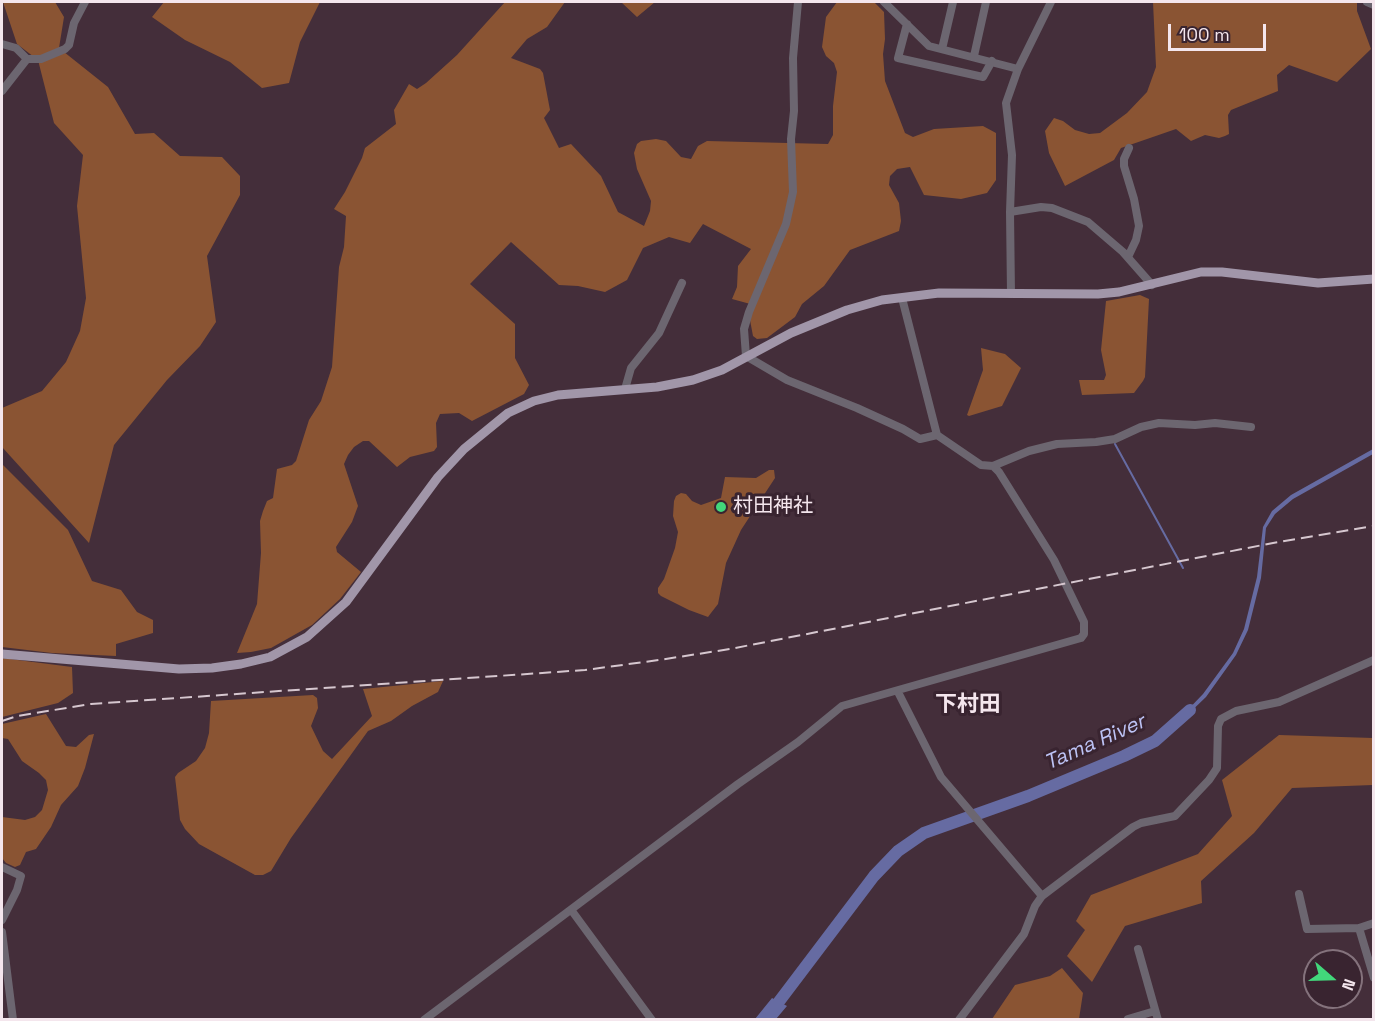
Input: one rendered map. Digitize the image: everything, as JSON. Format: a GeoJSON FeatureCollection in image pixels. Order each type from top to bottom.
{"type":"FeatureCollection","features":[{"type":"Feature","properties":{"kind":"main road"},"geometry":{"type":"LineString","coordinates":[[2,654],[179,669],[231,666],[270,657],[307,637],[346,602],[438,477],[486,429],[508,413],[534,401],[558,395],[678,384],[722,370],[819,320],[882,300],[939,293],[1098,294],[1152,285],[1201,272],[1222,272],[1318,283],[1374,279]]}},
{"type":"Feature","properties":{"kind":"street"},"geometry":{"type":"LineString","coordinates":[[2,44],[16,48],[27,59],[41,59],[69,45],[74,23],[85,2]]}},
{"type":"Feature","properties":{"kind":"street"},"geometry":{"type":"LineString","coordinates":[[798,2],[791,139],[793,192],[786,224],[744,328],[746,356],[787,380],[857,408],[903,429],[920,440],[937,435]]}},
{"type":"Feature","properties":{"kind":"street"},"geometry":{"type":"LineString","coordinates":[[884,2],[929,46],[1018,69]]}},
{"type":"Feature","properties":{"kind":"street"},"geometry":{"type":"LineString","coordinates":[[942,49],[952,2]]}},
{"type":"Feature","properties":{"kind":"street"},"geometry":{"type":"LineString","coordinates":[[974,56],[986,2]]}},
{"type":"Feature","properties":{"kind":"street"},"geometry":{"type":"LineString","coordinates":[[1011,294],[1012,155],[1006,103],[1018,69],[1051,2]]}},
{"type":"Feature","properties":{"kind":"street"},"geometry":{"type":"LineString","coordinates":[[1366,2],[1374,5]]}},
{"type":"Feature","properties":{"kind":"street"},"geometry":{"type":"LineString","coordinates":[[907,24],[898,58],[983,77],[992,61]]}},
{"type":"Feature","properties":{"kind":"street"},"geometry":{"type":"LineString","coordinates":[[2,91],[27,59]]}},
{"type":"Feature","properties":{"kind":"street"},"geometry":{"type":"LineString","coordinates":[[1128,257],[1139,226],[1124,166],[1124,159],[1129,148]]}},
{"type":"Feature","properties":{"kind":"street"},"geometry":{"type":"LineString","coordinates":[[1010,212],[1041,207],[1060,211],[1088,222],[1128,257],[1152,285]]}},
{"type":"Feature","properties":{"kind":"street"},"geometry":{"type":"LineString","coordinates":[[625,389],[631,368],[659,333],[682,283]]}},
{"type":"Feature","properties":{"kind":"street"},"geometry":{"type":"LineString","coordinates":[[902,298],[937,435],[981,465],[993,466],[1029,451],[1057,444],[1096,442],[1115,438],[1141,427],[1159,423],[1195,425],[1215,423],[1251,427]]}},
{"type":"Feature","properties":{"kind":"street"},"geometry":{"type":"LineString","coordinates":[[424,1020],[538,932],[572,910],[738,784],[798,742],[842,706],[898,692],[1081,638],[1084,634],[1084,622],[1054,560],[993,466]]}},
{"type":"Feature","properties":{"kind":"street"},"geometry":{"type":"LineString","coordinates":[[959,1020],[1024,934],[1035,906],[1042,896],[1133,827],[1141,823],[1175,816],[1215,774],[1218,726],[1221,719],[1227,714],[1279,702],[1374,660]]}},
{"type":"Feature","properties":{"kind":"street"},"geometry":{"type":"LineString","coordinates":[[898,692],[941,777],[1042,896]]}},
{"type":"Feature","properties":{"kind":"street"},"geometry":{"type":"LineString","coordinates":[[2,867],[21,876],[17,890],[2,920]]}},
{"type":"Feature","properties":{"kind":"street"},"geometry":{"type":"LineString","coordinates":[[1299,894],[1307,929],[1359,928],[1374,923]]}},
{"type":"Feature","properties":{"kind":"street"},"geometry":{"type":"LineString","coordinates":[[572,910],[652,1020]]}},
{"type":"Feature","properties":{"kind":"street"},"geometry":{"type":"LineString","coordinates":[[1359,928],[1374,978]]}},
{"type":"Feature","properties":{"kind":"street"},"geometry":{"type":"LineString","coordinates":[[2,932],[5,975],[13,1020]]}},
{"type":"Feature","properties":{"kind":"street"},"geometry":{"type":"LineString","coordinates":[[1128,1018],[1157,1015],[1138,949]]}},
{"type":"Feature","properties":{"kind":"shaded area"},"geometry":{"type":"Polygon","coordinates":[[[3,2],[55,2],[64,17],[59,48],[108,87],[135,134],[154,133],[180,156],[222,157],[240,176],[240,195],[207,256],[216,322],[200,346],[167,380],[114,445],[89,543],[2,447],[2,408],[42,391],[66,362],[80,331],[86,298],[77,206],[83,155],[54,123],[38,60],[17,44],[3,2]]]}},
{"type":"Feature","properties":{"kind":"shaded area"},"geometry":{"type":"Polygon","coordinates":[[[164,2],[320,2],[300,42],[289,83],[262,88],[230,62],[185,40],[152,17],[164,2]]]}},
{"type":"Feature","properties":{"kind":"shaded area"},"geometry":{"type":"Polygon","coordinates":[[[505,2],[565,2],[547,27],[527,39],[511,58],[540,69],[543,73],[550,110],[544,118],[559,148],[571,144],[601,176],[618,212],[644,226],[651,201],[637,169],[634,153],[637,144],[641,141],[656,139],[666,141],[681,157],[691,159],[698,146],[707,141],[828,144],[833,135],[833,106],[837,72],[834,63],[826,56],[822,47],[826,17],[837,2],[874,2],[884,12],[885,81],[905,133],[913,137],[934,129],[983,126],[996,133],[996,180],[987,193],[961,199],[924,195],[910,167],[897,169],[890,176],[889,185],[899,203],[901,221],[899,231],[850,250],[824,286],[802,304],[795,317],[767,338],[757,339],[753,336],[750,320],[754,305],[732,299],[737,287],[738,266],[751,249],[703,224],[690,243],[669,237],[643,248],[627,280],[605,292],[578,286],[559,285],[511,242],[470,284],[515,324],[515,358],[529,385],[524,394],[472,421],[459,413],[440,414],[436,423],[437,447],[434,451],[410,457],[397,467],[369,441],[363,441],[354,447],[344,464],[358,506],[352,522],[336,547],[337,552],[361,572],[340,599],[312,625],[271,648],[237,653],[257,604],[261,553],[260,521],[263,511],[267,501],[273,498],[277,469],[292,465],[296,461],[309,420],[321,401],[332,367],[339,267],[344,247],[346,216],[334,209],[345,192],[365,148],[396,124],[394,110],[409,84],[417,89],[426,83],[457,55],[505,2]]]}},
{"type":"Feature","properties":{"kind":"shaded area"},"geometry":{"type":"Polygon","coordinates":[[[621,2],[655,2],[637,17],[621,2]]]}},
{"type":"Feature","properties":{"kind":"shaded area"},"geometry":{"type":"Polygon","coordinates":[[[1153,2],[1357,2],[1357,11],[1371,49],[1337,82],[1289,65],[1277,75],[1278,91],[1231,110],[1228,115],[1229,134],[1225,136],[1219,138],[1205,135],[1191,141],[1176,129],[1121,148],[1114,160],[1065,186],[1049,153],[1045,131],[1054,118],[1063,121],[1075,130],[1089,134],[1100,133],[1127,113],[1147,92],[1156,67],[1153,2]]]}},
{"type":"Feature","properties":{"kind":"shaded area"},"geometry":{"type":"Polygon","coordinates":[[[1140,295],[1149,299],[1143,381],[1134,393],[1082,395],[1079,380],[1104,380],[1106,375],[1101,350],[1106,301],[1140,295]]]}},
{"type":"Feature","properties":{"kind":"shaded area"},"geometry":{"type":"Polygon","coordinates":[[[981,348],[1005,354],[1021,368],[1002,406],[969,416],[967,415],[983,370],[981,348]]]}},
{"type":"Feature","properties":{"kind":"shaded area"},"geometry":{"type":"Polygon","coordinates":[[[2,464],[68,530],[92,581],[121,590],[137,612],[153,620],[153,633],[116,644],[116,656],[52,653],[2,647],[2,464]]]}},
{"type":"Feature","properties":{"kind":"shaded area"},"geometry":{"type":"Polygon","coordinates":[[[769,470],[774,470],[775,478],[741,530],[726,563],[718,604],[708,617],[661,596],[658,588],[664,579],[678,532],[673,516],[676,496],[681,493],[686,494],[692,501],[701,505],[721,498],[725,477],[756,478],[769,470]]]}},
{"type":"Feature","properties":{"kind":"shaded area"},"geometry":{"type":"Polygon","coordinates":[[[2,658],[72,667],[73,693],[58,703],[2,717],[2,658]]]}},
{"type":"Feature","properties":{"kind":"shaded area"},"geometry":{"type":"Polygon","coordinates":[[[443,681],[438,692],[391,721],[368,731],[291,838],[271,871],[263,875],[255,875],[199,844],[180,820],[175,777],[196,761],[205,748],[209,733],[211,701],[313,695],[317,698],[318,708],[311,726],[323,751],[332,759],[372,716],[363,689],[443,681]]]}},
{"type":"Feature","properties":{"kind":"shaded area"},"geometry":{"type":"Polygon","coordinates":[[[46,714],[66,746],[76,747],[89,735],[94,734],[78,786],[61,805],[51,827],[36,849],[26,852],[20,865],[15,867],[6,863],[2,858],[2,817],[25,820],[35,817],[42,810],[48,790],[46,780],[22,761],[8,739],[2,738],[2,724],[46,714]]]}},
{"type":"Feature","properties":{"kind":"shaded area"},"geometry":{"type":"Polygon","coordinates":[[[1279,735],[1373,738],[1373,785],[1292,788],[1254,833],[1201,881],[1202,903],[1125,926],[1092,982],[1067,956],[1085,930],[1076,921],[1091,895],[1198,854],[1232,816],[1222,780],[1279,735]]]}},
{"type":"Feature","properties":{"kind":"shaded area"},"geometry":{"type":"Polygon","coordinates":[[[1062,968],[1083,993],[1079,1019],[992,1019],[1015,985],[1050,976],[1062,968]]]}},
{"type":"Feature","properties":{"kind":"water"},"geometry":{"type":"Polygon","coordinates":[[[1373,449],[1373,454],[1293,499],[1275,514],[1266,528],[1261,578],[1248,630],[1236,655],[1206,697],[1180,722],[1178,720],[1203,694],[1233,653],[1244,629],[1257,577],[1263,527],[1272,511],[1291,495],[1373,449]]]}},
{"type":"Feature","properties":{"kind":"water"},"geometry":{"type":"Polygon","coordinates":[[[772,998],[787,1006],[776,1019],[755,1019],[772,998]]]}},
{"type":"Feature","properties":{"kind":"waterway"},"geometry":{"type":"LineString","coordinates":[[1115,444],[1183,568]]}},
{"type":"Feature","properties":{"kind":"waterway","name":"Tama River"},"geometry":{"type":"LineString","coordinates":[[765,1020],[874,876],[898,851],[924,833],[1028,796],[1124,756],[1155,741],[1190,710]]}},
{"type":"Feature","properties":{"kind":"railway"},"geometry":{"type":"LineString","coordinates":[[2,721],[17,716],[91,704],[585,670],[659,660],[730,649],[1273,543],[1374,526]]}},
{"type":"Feature","properties":{"kind":"place","name":"村田神社"},"geometry":{"type":"Point","coordinates":[721,507]}},
{"type":"Feature","properties":{"kind":"district","name":"下村田"},"geometry":{"type":"Point","coordinates":[968,705]}}]}
